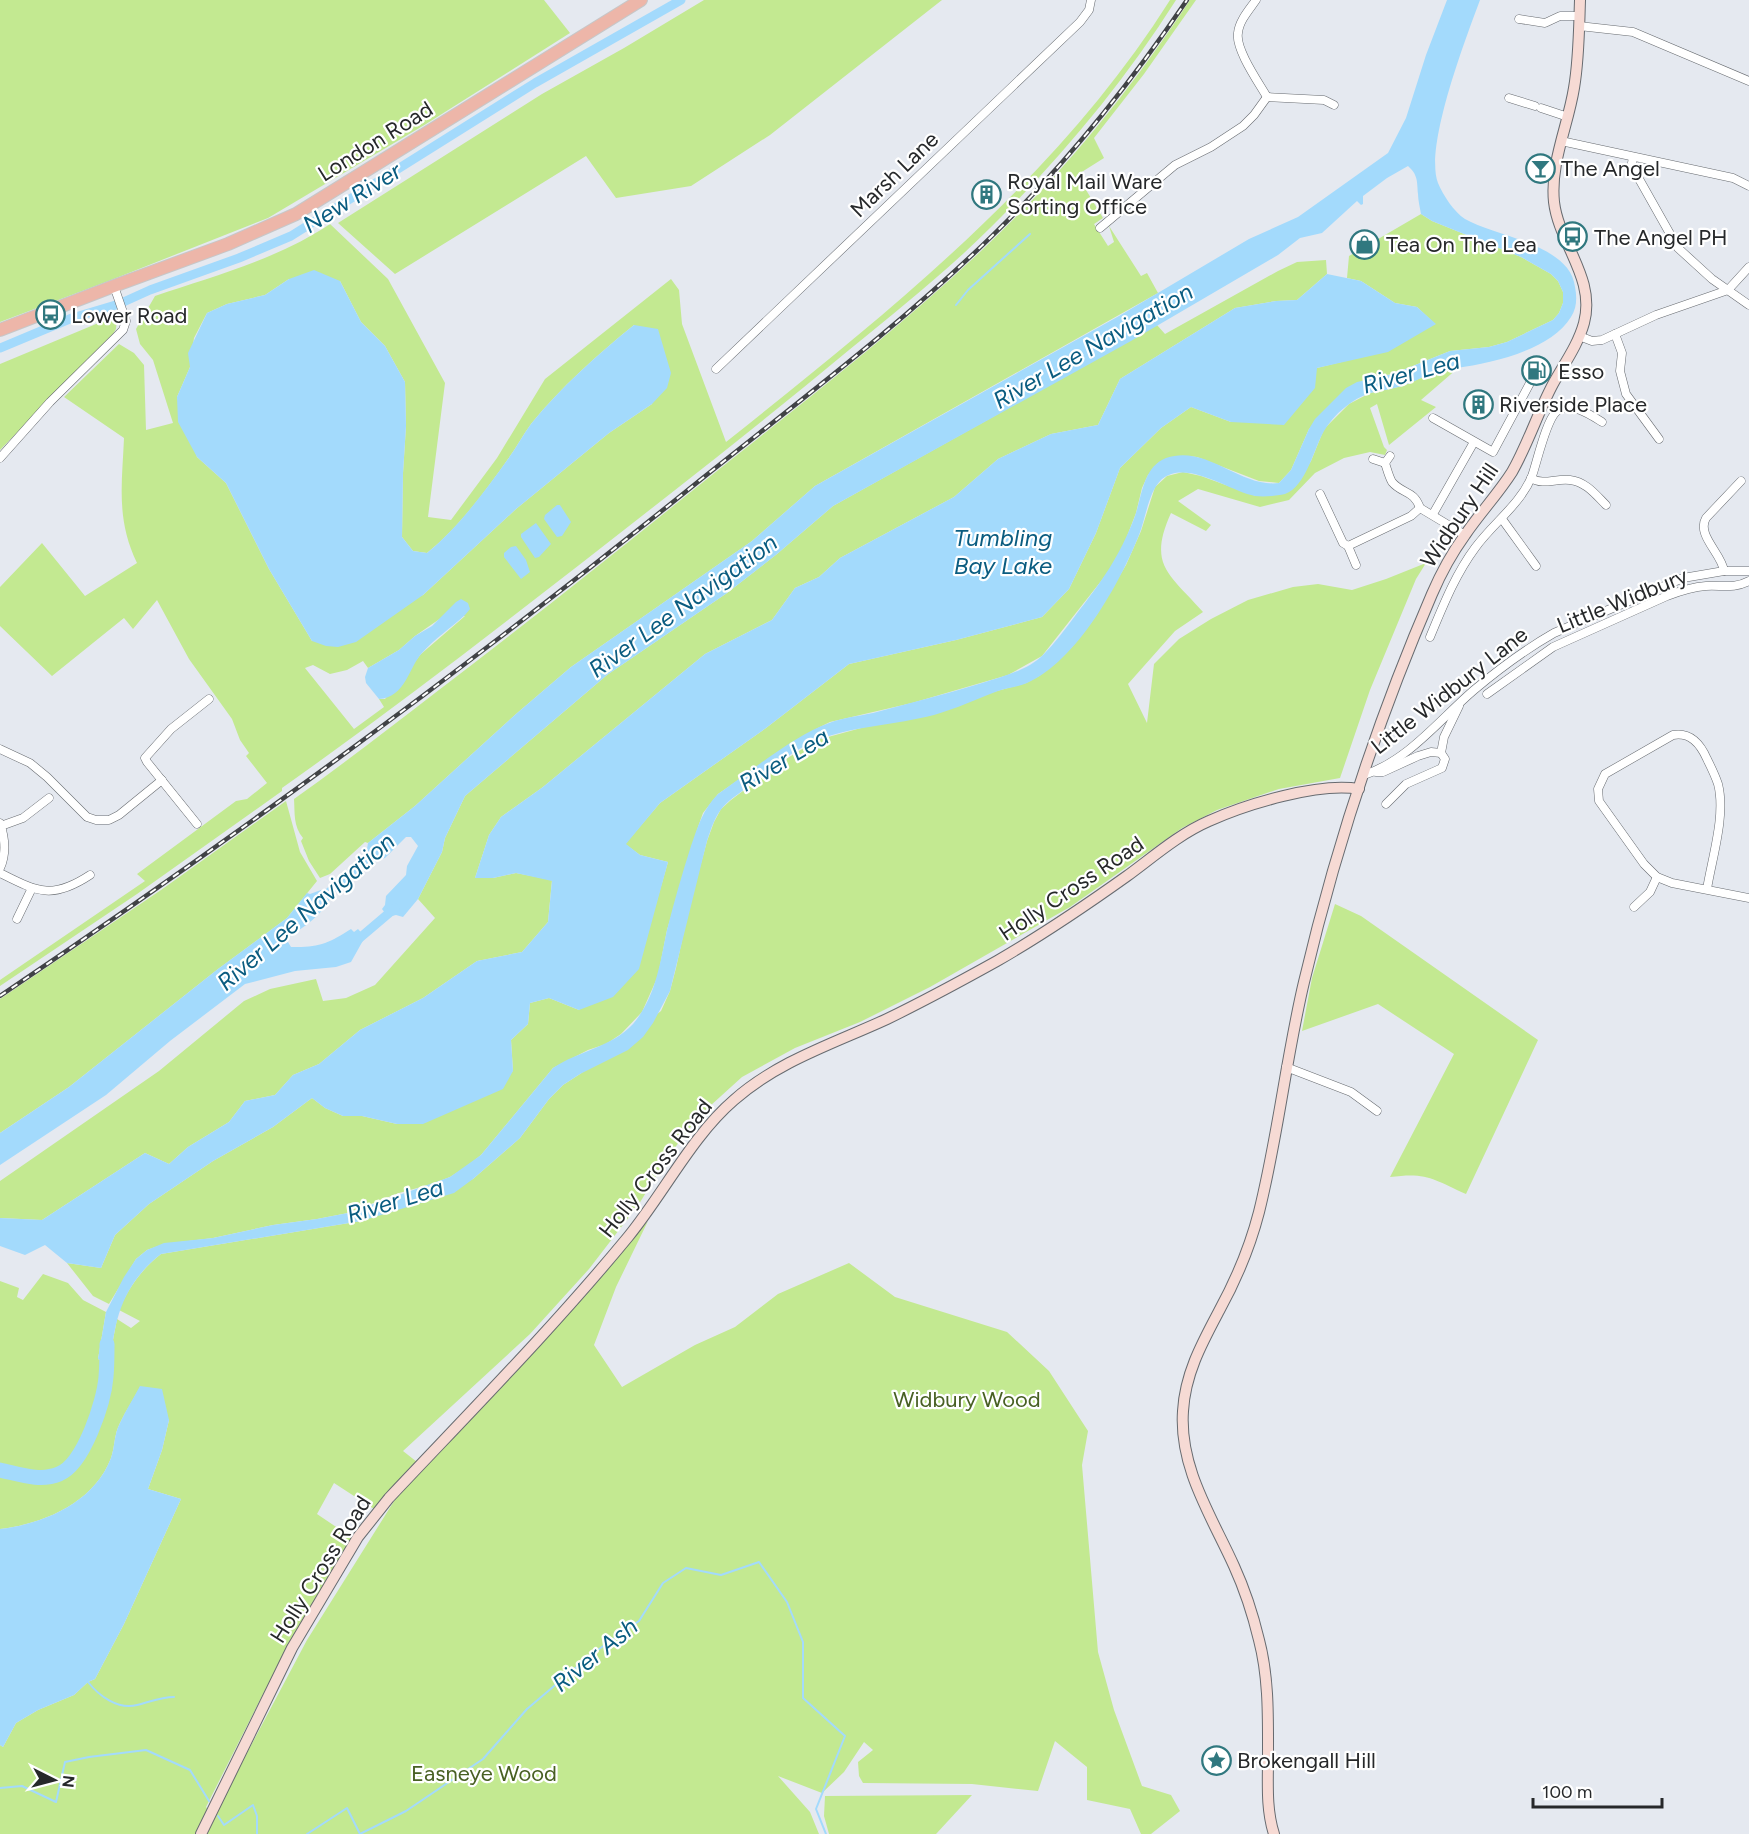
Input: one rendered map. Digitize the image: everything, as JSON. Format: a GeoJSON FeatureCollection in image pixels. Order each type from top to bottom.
{"type":"FeatureCollection","features":[{"type":"Feature","properties":{"kind":"main road","name":"London Road"},"geometry":{"type":"LineString","coordinates":[[0,330],[116,292],[304,210],[641,0]]}},
{"type":"Feature","properties":{"kind":"main road","name":"Widbury Hill"},"geometry":{"type":"LineString","coordinates":[[1274,1834],[1270,1821],[1267,1709],[1261,1649],[1236,1570],[1196,1484],[1183,1432],[1183,1409],[1192,1366],[1234,1282],[1253,1232],[1302,992],[1325,899],[1359,789],[1370,773],[1403,662],[1442,573],[1465,535],[1511,473],[1548,393],[1579,336],[1585,314],[1584,288],[1577,262],[1554,206],[1555,170],[1575,87],[1580,0]]}},
{"type":"Feature","properties":{"kind":"main road","name":"Holly Cross Road"},"geometry":{"type":"LineString","coordinates":[[201,1834],[292,1648],[358,1538],[386,1501],[506,1376],[602,1268],[654,1203],[712,1120],[735,1098],[795,1059],[887,1019],[997,961],[1080,909],[1180,837],[1208,821],[1298,793],[1326,788],[1359,789]]}},
{"type":"Feature","properties":{"kind":"street","name":"Marsh Lane"},"geometry":{"type":"LineString","coordinates":[[716,369],[1080,22],[1089,10],[1091,0]]}},
{"type":"Feature","properties":{"kind":"street"},"geometry":{"type":"LineString","coordinates":[[1256,0],[1240,24],[1237,36],[1242,52],[1267,97]]}},
{"type":"Feature","properties":{"kind":"street"},"geometry":{"type":"LineString","coordinates":[[1519,19],[1545,23],[1560,15],[1633,32],[1749,81]]}},
{"type":"Feature","properties":{"kind":"street"},"geometry":{"type":"LineString","coordinates":[[1267,97],[1324,100],[1334,105]]}},
{"type":"Feature","properties":{"kind":"street"},"geometry":{"type":"LineString","coordinates":[[1100,228],[1174,165],[1211,147],[1243,126],[1267,97]]}},
{"type":"Feature","properties":{"kind":"street"},"geometry":{"type":"LineString","coordinates":[[1509,98],[1568,117]]}},
{"type":"Feature","properties":{"kind":"street"},"geometry":{"type":"LineString","coordinates":[[1561,141],[1733,178],[1749,186]]}},
{"type":"Feature","properties":{"kind":"street"},"geometry":{"type":"LineString","coordinates":[[1633,156],[1634,170],[1678,248],[1697,266],[1749,305]]}},
{"type":"Feature","properties":{"kind":"street"},"geometry":{"type":"LineString","coordinates":[[1579,336],[1589,341],[1597,341],[1656,315],[1728,290],[1749,267]]}},
{"type":"Feature","properties":{"kind":"street"},"geometry":{"type":"LineString","coordinates":[[0,458],[50,402],[123,330],[126,321],[116,292]]}},
{"type":"Feature","properties":{"kind":"street"},"geometry":{"type":"LineString","coordinates":[[1615,334],[1622,353],[1620,371],[1623,386],[1631,402],[1659,439]]}},
{"type":"Feature","properties":{"kind":"street"},"geometry":{"type":"LineString","coordinates":[[1433,418],[1493,452],[1530,383]]}},
{"type":"Feature","properties":{"kind":"street"},"geometry":{"type":"LineString","coordinates":[[1430,637],[1451,588],[1468,558],[1485,535],[1516,502],[1531,478],[1550,423],[1559,410],[1578,409],[1602,422]]}},
{"type":"Feature","properties":{"kind":"street"},"geometry":{"type":"LineString","coordinates":[[1433,514],[1474,442]]}},
{"type":"Feature","properties":{"kind":"street"},"geometry":{"type":"LineString","coordinates":[[1522,450],[1538,457]]}},
{"type":"Feature","properties":{"kind":"street"},"geometry":{"type":"LineString","coordinates":[[1385,463],[1390,456]]}},
{"type":"Feature","properties":{"kind":"street"},"geometry":{"type":"LineString","coordinates":[[1373,459],[1385,463],[1393,482],[1413,495],[1420,508],[1465,535]]}},
{"type":"Feature","properties":{"kind":"street"},"geometry":{"type":"LineString","coordinates":[[1531,478],[1540,482],[1562,480],[1578,482],[1588,487],[1606,504]]}},
{"type":"Feature","properties":{"kind":"street"},"geometry":{"type":"LineString","coordinates":[[1724,571],[1722,561],[1705,533],[1704,522],[1741,481]]}},
{"type":"Feature","properties":{"kind":"street"},"geometry":{"type":"LineString","coordinates":[[1320,494],[1356,566]]}},
{"type":"Feature","properties":{"kind":"street"},"geometry":{"type":"LineString","coordinates":[[1348,546],[1411,516],[1420,508]]}},
{"type":"Feature","properties":{"kind":"street"},"geometry":{"type":"LineString","coordinates":[[1502,519],[1536,566]]}},
{"type":"Feature","properties":{"kind":"street","name":"Little Widbury Lane"},"geometry":{"type":"LineString","coordinates":[[1370,773],[1424,738],[1475,690],[1536,643],[1554,633],[1683,578],[1724,571],[1749,571]]}},
{"type":"Feature","properties":{"kind":"street","name":"Little Widbury"},"geometry":{"type":"LineString","coordinates":[[1487,694],[1552,647],[1667,596],[1704,586],[1738,586],[1749,581]]}},
{"type":"Feature","properties":{"kind":"street"},"geometry":{"type":"LineString","coordinates":[[197,824],[146,758],[171,729],[209,699]]}},
{"type":"Feature","properties":{"kind":"street"},"geometry":{"type":"LineString","coordinates":[[1386,804],[1406,784],[1442,768],[1445,759],[1441,753],[1444,737],[1461,702]]}},
{"type":"Feature","properties":{"kind":"street"},"geometry":{"type":"LineString","coordinates":[[1707,889],[1720,814],[1720,795],[1705,753],[1696,741],[1685,735],[1677,734],[1609,771],[1601,778],[1598,789],[1602,806],[1644,864],[1657,877],[1672,883],[1749,898]]}},
{"type":"Feature","properties":{"kind":"street"},"geometry":{"type":"LineString","coordinates":[[0,749],[30,763],[87,817],[96,820],[108,820],[119,815],[162,780]]}},
{"type":"Feature","properties":{"kind":"street"},"geometry":{"type":"LineString","coordinates":[[1370,773],[1383,772],[1431,752],[1441,753]]}},
{"type":"Feature","properties":{"kind":"street"},"geometry":{"type":"LineString","coordinates":[[49,798],[23,818],[1,825],[5,850],[0,871],[32,888],[47,891],[60,890],[77,884],[90,875]]}},
{"type":"Feature","properties":{"kind":"street"},"geometry":{"type":"LineString","coordinates":[[1634,907],[1650,892],[1657,877]]}},
{"type":"Feature","properties":{"kind":"street"},"geometry":{"type":"LineString","coordinates":[[17,919],[32,888]]}},
{"type":"Feature","properties":{"kind":"street"},"geometry":{"type":"LineString","coordinates":[[1286,1067],[1351,1092],[1377,1111]]}},
{"type":"Feature","properties":{"kind":"green space"},"geometry":{"type":"Polygon","coordinates":[[[0,0],[544,0],[570,33],[426,124],[268,218],[0,322],[0,0]]]}},
{"type":"Feature","properties":{"kind":"green space"},"geometry":{"type":"Polygon","coordinates":[[[704,0],[942,0],[770,135],[691,186],[616,198],[586,156],[395,274],[338,223],[542,94],[704,0]]]}},
{"type":"Feature","properties":{"kind":"green space"},"geometry":{"type":"Polygon","coordinates":[[[1170,0],[1176,0],[1104,101],[1051,165],[964,253],[907,303],[715,459],[429,680],[282,788],[282,791],[137,894],[0,986],[0,980],[145,881],[137,874],[236,801],[247,799],[267,783],[246,756],[249,753],[240,740],[232,719],[189,659],[157,600],[133,629],[124,618],[52,676],[0,626],[0,587],[42,543],[85,596],[137,563],[130,547],[123,517],[124,438],[64,397],[119,344],[134,353],[144,365],[146,430],[173,423],[153,360],[140,344],[136,329],[155,296],[267,257],[330,224],[388,279],[445,383],[428,517],[451,520],[497,458],[545,379],[671,279],[679,290],[682,324],[726,442],[848,343],[967,239],[1023,184],[1076,126],[1125,65],[1170,0]],[[289,279],[265,295],[227,304],[207,313],[194,338],[190,367],[177,397],[197,457],[226,483],[269,569],[312,641],[423,595],[516,509],[609,433],[652,404],[634,325],[580,372],[543,410],[480,497],[450,532],[427,553],[413,551],[402,537],[406,426],[405,382],[385,346],[361,322],[340,281],[289,279]],[[465,616],[441,618],[399,650],[368,668],[363,661],[347,670],[330,674],[313,665],[305,668],[354,729],[384,707],[379,699],[385,699],[421,654],[465,616]]]}},
{"type":"Feature","properties":{"kind":"green space"},"geometry":{"type":"Polygon","coordinates":[[[1190,0],[1196,0],[1144,74],[1094,138],[1104,158],[1077,175],[1103,218],[1094,224],[1108,246],[1114,242],[1109,226],[1141,276],[1147,273],[1158,293],[815,486],[752,541],[571,667],[415,806],[368,843],[365,842],[330,874],[320,878],[309,861],[301,841],[303,838],[296,824],[294,799],[599,565],[842,372],[947,282],[1010,223],[1093,132],[1144,67],[1190,0]]]}},
{"type":"Feature","properties":{"kind":"green space"},"geometry":{"type":"Polygon","coordinates":[[[1421,214],[1432,221],[1521,257],[1551,274],[1558,281],[1563,292],[1563,303],[1559,313],[1553,320],[1507,342],[1489,347],[1450,351],[1393,374],[1373,377],[1309,429],[1291,470],[1279,483],[1259,481],[1197,457],[1165,459],[1157,464],[1148,475],[1121,552],[1109,571],[1042,656],[1008,675],[912,703],[830,722],[798,739],[718,794],[703,813],[698,827],[667,930],[658,976],[642,1012],[621,1034],[606,1044],[588,1050],[553,1068],[481,1155],[466,1167],[450,1177],[399,1193],[348,1213],[273,1225],[213,1238],[164,1244],[147,1250],[136,1259],[109,1304],[93,1296],[67,1263],[101,1268],[115,1235],[149,1204],[213,1161],[273,1127],[312,1098],[325,1108],[343,1116],[362,1116],[397,1124],[513,1071],[511,1040],[528,1024],[530,1003],[549,998],[579,1010],[655,907],[668,862],[640,855],[625,844],[660,803],[766,728],[849,664],[956,640],[1042,617],[1069,589],[1096,533],[1120,468],[1161,428],[1191,407],[1231,422],[1317,368],[1341,362],[1435,324],[1417,307],[1395,303],[1361,281],[1347,278],[1349,256],[1421,214]]]}},
{"type":"Feature","properties":{"kind":"green space"},"geometry":{"type":"Polygon","coordinates":[[[1326,260],[1327,274],[1297,300],[1235,308],[1120,379],[1098,425],[1051,434],[998,459],[954,497],[840,558],[819,577],[795,588],[772,620],[705,654],[543,787],[501,817],[489,835],[475,878],[493,878],[516,873],[552,880],[548,922],[522,952],[477,961],[423,998],[360,1030],[319,1064],[293,1075],[275,1095],[245,1101],[229,1122],[188,1147],[169,1164],[145,1153],[42,1220],[0,1218],[0,1181],[159,1071],[244,1001],[270,989],[316,979],[323,1001],[346,998],[375,985],[435,918],[418,899],[442,852],[445,838],[465,796],[607,675],[727,593],[833,506],[1157,325],[1165,334],[1297,262],[1326,260]]]}},
{"type":"Feature","properties":{"kind":"green space"},"geometry":{"type":"Polygon","coordinates":[[[117,318],[113,334],[0,450],[0,364],[108,319],[117,318]]]}},
{"type":"Feature","properties":{"kind":"green space"},"geometry":{"type":"Polygon","coordinates":[[[1458,368],[1421,400],[1436,407],[1389,445],[1377,404],[1370,408],[1387,450],[1385,455],[1370,452],[1344,458],[1315,473],[1289,500],[1260,507],[1198,489],[1178,501],[1211,525],[1206,531],[1171,513],[1164,531],[1161,545],[1166,568],[1172,578],[1203,612],[1175,631],[1128,684],[1147,723],[1154,664],[1179,639],[1211,619],[1248,600],[1293,587],[1318,584],[1352,590],[1426,563],[1416,579],[1370,690],[1340,778],[1279,789],[1217,810],[1182,828],[1070,907],[930,987],[860,1022],[795,1048],[742,1077],[699,1116],[667,1158],[639,1204],[589,1269],[530,1334],[403,1451],[417,1462],[374,1509],[334,1483],[317,1514],[354,1539],[263,1694],[206,1807],[213,1817],[307,1640],[396,1498],[576,1304],[648,1221],[616,1287],[594,1345],[622,1387],[695,1345],[735,1327],[778,1294],[849,1263],[895,1297],[1007,1332],[1049,1371],[1088,1431],[1082,1465],[1098,1652],[1114,1710],[1142,1786],[1171,1795],[1180,1811],[1151,1834],[1141,1834],[1130,1809],[1087,1800],[1087,1767],[1055,1741],[1038,1791],[972,1784],[863,1783],[859,1776],[858,1762],[873,1750],[864,1742],[844,1772],[822,1793],[778,1776],[810,1812],[819,1834],[0,1834],[0,1745],[3,1747],[16,1723],[38,1710],[74,1695],[88,1682],[95,1679],[124,1624],[181,1499],[148,1489],[162,1450],[169,1420],[140,1387],[118,1427],[111,1458],[93,1487],[80,1499],[50,1516],[0,1529],[0,1281],[19,1288],[17,1297],[23,1300],[43,1274],[68,1283],[83,1300],[106,1312],[98,1359],[110,1365],[117,1319],[131,1328],[140,1321],[119,1310],[136,1279],[161,1254],[361,1221],[473,1179],[520,1138],[549,1099],[563,1085],[661,1011],[670,991],[707,841],[721,809],[731,800],[781,762],[817,740],[1026,683],[1039,676],[1071,648],[1093,620],[1126,565],[1141,531],[1155,487],[1167,476],[1183,472],[1201,476],[1256,496],[1296,485],[1311,461],[1324,429],[1349,404],[1370,393],[1403,386],[1438,370],[1458,368]]]}},
{"type":"Feature","properties":{"kind":"green space"},"geometry":{"type":"Polygon","coordinates":[[[286,801],[300,852],[317,881],[287,918],[218,969],[69,1087],[0,1133],[0,999],[161,890],[286,801]]]}},
{"type":"Feature","properties":{"kind":"green space"},"geometry":{"type":"Polygon","coordinates":[[[1335,904],[1361,916],[1538,1040],[1466,1194],[1422,1176],[1390,1177],[1454,1054],[1378,1004],[1302,1031],[1312,978],[1335,904]]]}},
{"type":"Feature","properties":{"kind":"green space"},"geometry":{"type":"Polygon","coordinates":[[[972,1795],[936,1834],[829,1834],[824,1816],[825,1796],[972,1795]]]}},
{"type":"Feature","properties":{"kind":"water"},"geometry":{"type":"Polygon","coordinates":[[[1447,0],[1480,0],[1441,119],[1435,166],[1438,183],[1449,203],[1465,219],[1546,251],[1570,272],[1575,287],[1576,302],[1573,314],[1562,328],[1550,338],[1520,353],[1487,363],[1437,371],[1402,386],[1370,393],[1350,403],[1328,425],[1299,484],[1285,494],[1255,496],[1196,474],[1172,474],[1162,479],[1153,491],[1139,535],[1121,575],[1095,619],[1063,657],[1045,672],[1027,683],[998,691],[934,715],[843,732],[815,741],[791,755],[726,804],[718,814],[709,836],[670,991],[653,1023],[643,1037],[628,1050],[563,1085],[549,1099],[520,1138],[473,1179],[454,1193],[361,1221],[161,1254],[138,1277],[123,1303],[114,1332],[111,1365],[98,1359],[106,1312],[124,1277],[136,1259],[147,1250],[164,1243],[213,1238],[273,1225],[348,1213],[450,1177],[481,1155],[553,1068],[625,1032],[641,1014],[656,979],[684,867],[705,812],[718,794],[786,745],[829,723],[990,681],[1037,660],[1060,636],[1109,569],[1129,531],[1148,475],[1158,462],[1181,455],[1195,457],[1251,479],[1265,483],[1279,483],[1291,470],[1315,419],[1346,388],[1357,382],[1393,374],[1450,351],[1489,347],[1507,342],[1553,320],[1563,303],[1563,292],[1558,281],[1551,274],[1521,257],[1432,221],[1421,214],[1416,178],[1408,166],[1363,196],[1363,204],[1357,201],[1322,233],[1300,238],[1278,255],[1131,341],[833,506],[727,593],[607,675],[465,796],[445,838],[442,852],[418,899],[403,917],[396,915],[388,917],[382,909],[386,896],[406,875],[407,866],[418,846],[411,837],[406,837],[385,858],[365,865],[361,859],[368,843],[415,806],[571,667],[752,541],[815,486],[1119,316],[1249,239],[1298,217],[1388,153],[1406,118],[1447,0]]]}},
{"type":"Feature","properties":{"kind":"water"},"geometry":{"type":"Polygon","coordinates":[[[314,270],[340,281],[361,322],[385,346],[405,382],[406,426],[402,537],[413,551],[427,553],[449,533],[490,483],[543,410],[580,372],[634,325],[658,329],[671,373],[667,388],[652,404],[609,433],[516,509],[423,595],[356,642],[338,647],[312,641],[269,569],[226,483],[197,457],[178,422],[177,397],[190,367],[188,353],[207,313],[227,304],[265,295],[289,279],[314,270]]]}},
{"type":"Feature","properties":{"kind":"water","name":"Tumbling Bay Lake"},"geometry":{"type":"Polygon","coordinates":[[[1327,274],[1361,281],[1395,303],[1417,307],[1436,324],[1388,352],[1317,368],[1315,388],[1284,425],[1231,422],[1191,407],[1161,428],[1120,468],[1096,533],[1069,589],[1042,617],[956,640],[849,664],[766,728],[660,803],[626,844],[640,855],[668,862],[639,969],[613,997],[579,1010],[549,998],[530,1003],[528,1024],[511,1040],[513,1071],[503,1089],[423,1124],[397,1124],[362,1116],[343,1116],[325,1108],[312,1098],[273,1127],[213,1161],[149,1204],[115,1235],[101,1268],[67,1263],[45,1245],[25,1255],[0,1246],[0,1218],[42,1220],[145,1153],[169,1164],[188,1147],[229,1122],[245,1101],[275,1095],[293,1075],[319,1064],[360,1030],[423,998],[477,961],[522,952],[548,922],[552,881],[516,873],[493,878],[475,878],[489,835],[501,817],[543,787],[705,654],[772,620],[795,588],[819,577],[840,558],[954,497],[998,459],[1051,434],[1098,425],[1120,379],[1235,308],[1297,300],[1327,274]]]}},
{"type":"Feature","properties":{"kind":"water"},"geometry":{"type":"Polygon","coordinates":[[[560,505],[571,522],[562,536],[557,537],[544,519],[545,515],[560,505]]]}},
{"type":"Feature","properties":{"kind":"water"},"geometry":{"type":"Polygon","coordinates":[[[536,523],[551,544],[539,557],[535,558],[521,534],[536,523]]]}},
{"type":"Feature","properties":{"kind":"water"},"geometry":{"type":"Polygon","coordinates":[[[516,546],[526,560],[530,572],[521,579],[504,557],[504,553],[516,546]]]}},
{"type":"Feature","properties":{"kind":"water"},"geometry":{"type":"Polygon","coordinates":[[[461,599],[468,603],[470,609],[422,653],[401,688],[388,697],[379,699],[366,683],[368,668],[399,650],[415,636],[432,626],[461,599]]]}},
{"type":"Feature","properties":{"kind":"water"},"geometry":{"type":"Polygon","coordinates":[[[321,890],[330,899],[322,911],[289,937],[288,942],[291,947],[309,947],[329,941],[351,929],[354,932],[358,929],[365,937],[351,962],[336,967],[295,971],[245,984],[170,1041],[106,1095],[0,1165],[0,1133],[69,1087],[218,969],[287,918],[307,893],[321,890]]]}},
{"type":"Feature","properties":{"kind":"water"},"geometry":{"type":"Polygon","coordinates":[[[140,1386],[162,1389],[169,1420],[162,1450],[148,1489],[181,1499],[124,1624],[95,1679],[88,1682],[74,1695],[38,1710],[16,1723],[3,1747],[0,1745],[0,1529],[50,1516],[80,1499],[93,1487],[111,1458],[118,1427],[140,1386]]]}},
{"type":"Feature","properties":{"kind":"waterway","name":"New River"},"geometry":{"type":"LineString","coordinates":[[0,348],[72,318],[119,304],[291,236],[535,83],[681,0]]}},
{"type":"Feature","properties":{"kind":"waterway"},"geometry":{"type":"LineString","coordinates":[[956,305],[968,290],[1030,234]]}},
{"type":"Feature","properties":{"kind":"waterway","name":"River Lee Navigation"},"geometry":{"type":"LineString","coordinates":[[318,902],[371,855]]}},
{"type":"Feature","properties":{"kind":"waterway"},"geometry":{"type":"LineString","coordinates":[[355,942],[395,908]]}},
{"type":"Feature","properties":{"kind":"waterway","name":"River Lea"},"geometry":{"type":"LineString","coordinates":[[0,1470],[30,1476],[52,1476],[68,1468],[77,1458],[91,1431],[101,1401],[106,1377],[107,1344]]}},
{"type":"Feature","properties":{"kind":"waterway","name":"River Ash"},"geometry":{"type":"LineString","coordinates":[[360,1834],[406,1811],[483,1759],[527,1709],[592,1654],[639,1621],[663,1583],[686,1568],[721,1575],[759,1562],[787,1602],[803,1642],[803,1698],[845,1736],[816,1809],[826,1834]]}},
{"type":"Feature","properties":{"kind":"waterway"},"geometry":{"type":"LineString","coordinates":[[88,1682],[103,1697],[116,1704],[130,1706],[174,1697]]}},
{"type":"Feature","properties":{"kind":"waterway","name":"River Ash"},"geometry":{"type":"LineString","coordinates":[[0,1788],[22,1786],[56,1802],[65,1762],[146,1750],[190,1770],[209,1801]]}},
{"type":"Feature","properties":{"kind":"waterway","name":"River Ash"},"geometry":{"type":"LineString","coordinates":[[218,1816],[224,1825],[253,1805],[257,1816],[257,1834]]}},
{"type":"Feature","properties":{"kind":"waterway","name":"River Ash"},"geometry":{"type":"LineString","coordinates":[[307,1834],[347,1808],[360,1834]]}},
{"type":"Feature","properties":{"kind":"railway"},"geometry":{"type":"LineString","coordinates":[[0,996],[179,873],[442,681],[614,549],[923,300],[993,235],[1071,152],[1120,93],[1187,0]]}},
{"type":"Feature","properties":{"kind":"place","name":"The Angel"},"geometry":{"type":"Point","coordinates":[1540,168]}},
{"type":"Feature","properties":{"kind":"place","name":"Royal Mail Ware Sorting Office"},"geometry":{"type":"Point","coordinates":[986,194]}},
{"type":"Feature","properties":{"kind":"place","name":"The Angel PH"},"geometry":{"type":"Point","coordinates":[1573,237]}},
{"type":"Feature","properties":{"kind":"place","name":"Tea On The Lea"},"geometry":{"type":"Point","coordinates":[1365,244]}},
{"type":"Feature","properties":{"kind":"place","name":"Lower Road"},"geometry":{"type":"Point","coordinates":[50,315]}},
{"type":"Feature","properties":{"kind":"place","name":"Esso"},"geometry":{"type":"Point","coordinates":[1537,371]}},
{"type":"Feature","properties":{"kind":"place","name":"Riverside Place"},"geometry":{"type":"Point","coordinates":[1478,404]}},
{"type":"Feature","properties":{"kind":"place","name":"Brokengall Hill"},"geometry":{"type":"Point","coordinates":[1216,1760]}},
{"type":"Feature","properties":{"kind":"park label","name":"Widbury Wood"},"geometry":{"type":"Point","coordinates":[967,1399]}},
{"type":"Feature","properties":{"kind":"park label","name":"Easneye Wood"},"geometry":{"type":"Point","coordinates":[484,1773]}}]}
